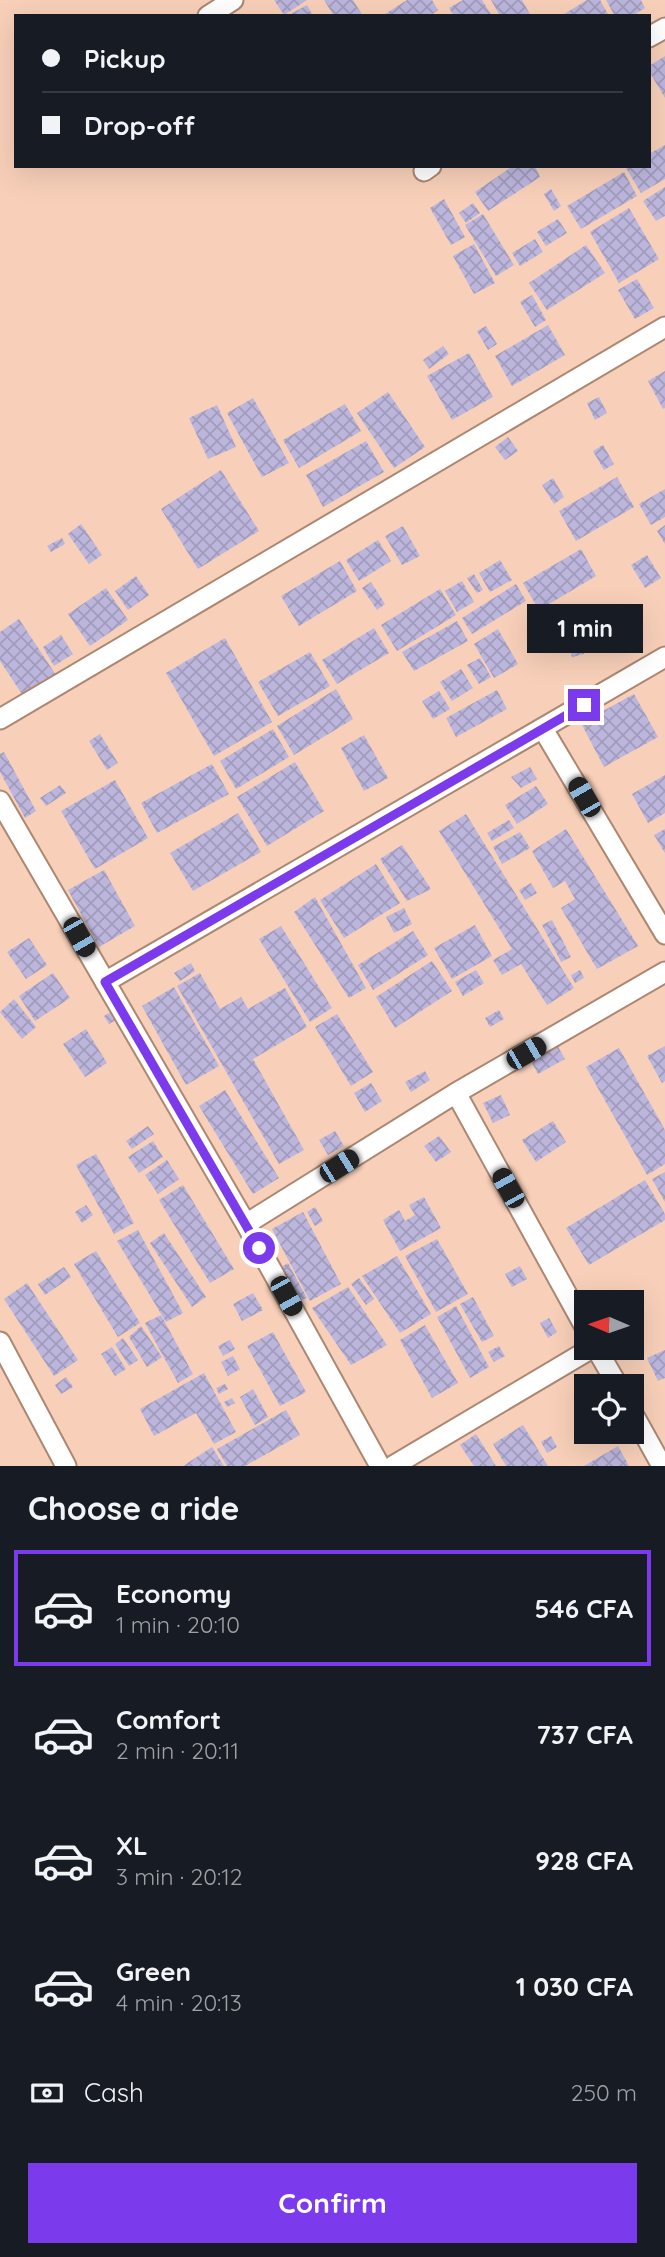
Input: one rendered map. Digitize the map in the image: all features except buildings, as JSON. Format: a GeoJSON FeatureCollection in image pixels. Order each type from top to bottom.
{"type":"FeatureCollection","features":[{"type":"Feature","properties":{"kind":"street"},"geometry":{"type":"LineString","coordinates":[[211,14],[233,0]]}},
{"type":"Feature","properties":{"kind":"street"},"geometry":{"type":"LineString","coordinates":[[0,719],[665,327]]}},
{"type":"Feature","properties":{"kind":"street"},"geometry":{"type":"LineString","coordinates":[[105,982],[665,657]]}},
{"type":"Feature","properties":{"kind":"street"},"geometry":{"type":"LineString","coordinates":[[543,729],[665,934]]}},
{"type":"Feature","properties":{"kind":"street"},"geometry":{"type":"LineString","coordinates":[[0,801],[246,1224],[380,1466]]}},
{"type":"Feature","properties":{"kind":"street"},"geometry":{"type":"LineString","coordinates":[[246,1224],[456,1093],[665,972]]}},
{"type":"Feature","properties":{"kind":"street"},"geometry":{"type":"LineString","coordinates":[[456,1093],[574,1307]]}},
{"type":"Feature","properties":{"kind":"street"},"geometry":{"type":"LineString","coordinates":[[0,1342],[66,1466]]}},
{"type":"Feature","properties":{"kind":"street"},"geometry":{"type":"LineString","coordinates":[[393,1466],[574,1360]]}},
{"type":"Feature","properties":{"kind":"street"},"geometry":{"type":"LineString","coordinates":[[644,1434],[662,1466]]}},
{"type":"Feature","properties":{"kind":"route"},"geometry":{"type":"LineString","coordinates":[[259,1248],[105,982],[584,705]]}}]}
